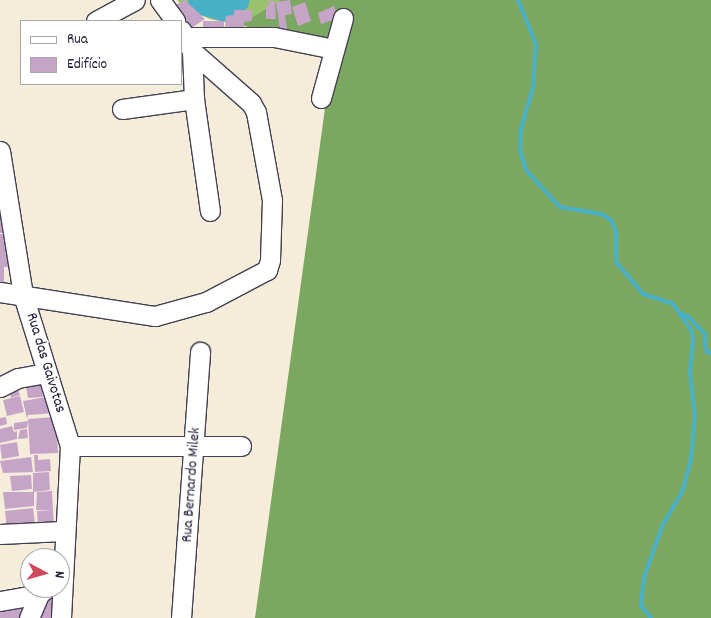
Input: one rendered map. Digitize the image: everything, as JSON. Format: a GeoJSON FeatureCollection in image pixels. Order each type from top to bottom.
{"type":"FeatureCollection","features":[{"type":"Feature","properties":{"kind":"street"},"geometry":{"type":"LineString","coordinates":[[98,20],[135,0]]}},
{"type":"Feature","properties":{"kind":"street"},"geometry":{"type":"LineString","coordinates":[[160,0],[174,20]]}},
{"type":"Feature","properties":{"kind":"street"},"geometry":{"type":"LineString","coordinates":[[321,98],[344,18]]}},
{"type":"Feature","properties":{"kind":"street"},"geometry":{"type":"LineString","coordinates":[[187,40],[274,37],[334,49]]}},
{"type":"Feature","properties":{"kind":"street"},"geometry":{"type":"LineString","coordinates":[[187,40],[210,211]]}},
{"type":"Feature","properties":{"kind":"street"},"geometry":{"type":"LineString","coordinates":[[0,292],[155,316],[206,302],[267,270],[270,260],[272,200],[256,112],[251,103],[187,40]]}},
{"type":"Feature","properties":{"kind":"street"},"geometry":{"type":"LineString","coordinates":[[122,109],[194,100]]}},
{"type":"Feature","properties":{"kind":"street","name":"Rua das Gaivotas"},"geometry":{"type":"LineString","coordinates":[[0,151],[6,208],[22,295],[70,446],[63,531],[59,548]]}},
{"type":"Feature","properties":{"kind":"street","name":"Rua Bernardo Milek"},"geometry":{"type":"LineString","coordinates":[[181,618],[200,352]]}},
{"type":"Feature","properties":{"kind":"street"},"geometry":{"type":"LineString","coordinates":[[0,387],[18,378],[47,373]]}},
{"type":"Feature","properties":{"kind":"street"},"geometry":{"type":"LineString","coordinates":[[70,446],[241,446]]}},
{"type":"Feature","properties":{"kind":"street"},"geometry":{"type":"LineString","coordinates":[[0,534],[63,531]]}},
{"type":"Feature","properties":{"kind":"street"},"geometry":{"type":"LineString","coordinates":[[0,601],[20,594]]}},
{"type":"Feature","properties":{"kind":"street","name":"Rua das Gaivotas"},"geometry":{"type":"LineString","coordinates":[[30,618],[43,598]]}},
{"type":"Feature","properties":{"kind":"street","name":"Rua das Gaivotas"},"geometry":{"type":"LineString","coordinates":[[56,598],[61,618]]}},
{"type":"Feature","properties":{"kind":"green space"},"geometry":{"type":"Polygon","coordinates":[[[177,0],[280,0],[239,25],[210,19],[185,8],[177,0]]]}},
{"type":"Feature","properties":{"kind":"green space"},"geometry":{"type":"Polygon","coordinates":[[[280,0],[711,0],[711,618],[255,618],[326,101],[323,51],[301,37],[239,25],[280,0]]]}},
{"type":"Feature","properties":{"kind":"building"},"geometry":{"type":"Polygon","coordinates":[[[185,0],[205,19],[190,29],[170,8],[185,0]]]}},
{"type":"Feature","properties":{"kind":"building"},"geometry":{"type":"Polygon","coordinates":[[[267,0],[275,2],[276,19],[266,19],[266,7],[270,4],[267,0]]]}},
{"type":"Feature","properties":{"kind":"building"},"geometry":{"type":"Polygon","coordinates":[[[290,0],[292,14],[285,15],[287,29],[280,30],[276,2],[290,0]]]}},
{"type":"Feature","properties":{"kind":"building"},"geometry":{"type":"Polygon","coordinates":[[[305,2],[311,21],[298,26],[292,7],[305,2]]]}},
{"type":"Feature","properties":{"kind":"building"},"geometry":{"type":"Polygon","coordinates":[[[334,6],[338,18],[321,24],[318,13],[334,6]]]}},
{"type":"Feature","properties":{"kind":"building"},"geometry":{"type":"Polygon","coordinates":[[[234,10],[252,10],[252,21],[244,22],[244,30],[225,28],[226,16],[234,15],[234,10]]]}},
{"type":"Feature","properties":{"kind":"building"},"geometry":{"type":"Polygon","coordinates":[[[203,21],[224,21],[224,32],[203,29],[203,21]]]}},
{"type":"Feature","properties":{"kind":"building"},"geometry":{"type":"Polygon","coordinates":[[[10,213],[12,232],[0,233],[0,214],[10,213]]]}},
{"type":"Feature","properties":{"kind":"building"},"geometry":{"type":"Polygon","coordinates":[[[0,234],[8,234],[13,267],[4,267],[4,284],[0,284],[0,234]]]}},
{"type":"Feature","properties":{"kind":"building"},"geometry":{"type":"Polygon","coordinates":[[[16,384],[20,395],[11,398],[8,387],[16,384]]]}},
{"type":"Feature","properties":{"kind":"building"},"geometry":{"type":"Polygon","coordinates":[[[41,384],[43,397],[28,398],[26,387],[41,384]]]}},
{"type":"Feature","properties":{"kind":"building"},"geometry":{"type":"Polygon","coordinates":[[[20,396],[24,412],[7,416],[3,400],[20,396]]]}},
{"type":"Feature","properties":{"kind":"building"},"geometry":{"type":"Polygon","coordinates":[[[53,396],[56,413],[28,415],[27,419],[23,401],[53,396]]]}},
{"type":"Feature","properties":{"kind":"building"},"geometry":{"type":"Polygon","coordinates":[[[6,417],[7,424],[0,426],[0,418],[6,417]]]}},
{"type":"Feature","properties":{"kind":"building"},"geometry":{"type":"Polygon","coordinates":[[[56,417],[58,453],[30,454],[28,419],[56,417]]]}},
{"type":"Feature","properties":{"kind":"building"},"geometry":{"type":"Polygon","coordinates":[[[28,421],[27,428],[14,430],[14,423],[28,421]]]}},
{"type":"Feature","properties":{"kind":"building"},"geometry":{"type":"Polygon","coordinates":[[[12,426],[14,432],[17,431],[17,439],[0,443],[0,429],[12,426]]]}},
{"type":"Feature","properties":{"kind":"building"},"geometry":{"type":"Polygon","coordinates":[[[27,429],[28,438],[18,439],[20,430],[27,429]]]}},
{"type":"Feature","properties":{"kind":"building"},"geometry":{"type":"Polygon","coordinates":[[[17,442],[19,456],[2,459],[0,445],[17,442]]]}},
{"type":"Feature","properties":{"kind":"building"},"geometry":{"type":"Polygon","coordinates":[[[34,455],[38,455],[38,460],[50,459],[51,471],[35,472],[34,455]]]}},
{"type":"Feature","properties":{"kind":"building"},"geometry":{"type":"Polygon","coordinates":[[[31,457],[33,472],[3,473],[0,461],[31,457]]]}},
{"type":"Feature","properties":{"kind":"building"},"geometry":{"type":"Polygon","coordinates":[[[49,472],[50,490],[33,492],[33,473],[49,472]]]}},
{"type":"Feature","properties":{"kind":"building"},"geometry":{"type":"Polygon","coordinates":[[[31,475],[32,489],[12,491],[10,476],[31,475]]]}},
{"type":"Feature","properties":{"kind":"building"},"geometry":{"type":"Polygon","coordinates":[[[52,491],[53,510],[36,510],[37,492],[52,491]]]}},
{"type":"Feature","properties":{"kind":"building"},"geometry":{"type":"Polygon","coordinates":[[[3,492],[34,492],[34,506],[5,509],[3,492]]]}},
{"type":"Feature","properties":{"kind":"building"},"geometry":{"type":"Polygon","coordinates":[[[33,508],[35,524],[7,531],[5,511],[33,508]]]}},
{"type":"Feature","properties":{"kind":"building"},"geometry":{"type":"Polygon","coordinates":[[[53,510],[54,527],[38,528],[37,511],[53,510]]]}},
{"type":"Feature","properties":{"kind":"building"},"geometry":{"type":"Polygon","coordinates":[[[45,598],[59,598],[60,618],[35,618],[40,610],[50,611],[40,609],[45,598]]]}},
{"type":"Feature","properties":{"kind":"building"},"geometry":{"type":"Polygon","coordinates":[[[18,604],[28,604],[20,618],[0,618],[0,610],[5,611],[6,606],[18,608],[18,604]]]}},
{"type":"Feature","properties":{"kind":"waterway"},"geometry":{"type":"LineString","coordinates":[[200,0],[202,3],[223,9],[238,0]]}},
{"type":"Feature","properties":{"kind":"waterway"},"geometry":{"type":"LineString","coordinates":[[518,0],[536,44],[533,87],[521,129],[520,150],[526,170],[560,207],[601,214],[611,220],[616,232],[616,262],[643,294],[673,304],[691,330],[693,339],[690,373],[695,416],[691,458],[683,490],[663,524],[644,577],[641,606],[651,618]]}},
{"type":"Feature","properties":{"kind":"waterway"},"geometry":{"type":"LineString","coordinates":[[680,313],[689,317],[705,334],[707,352],[711,353]]}}]}
